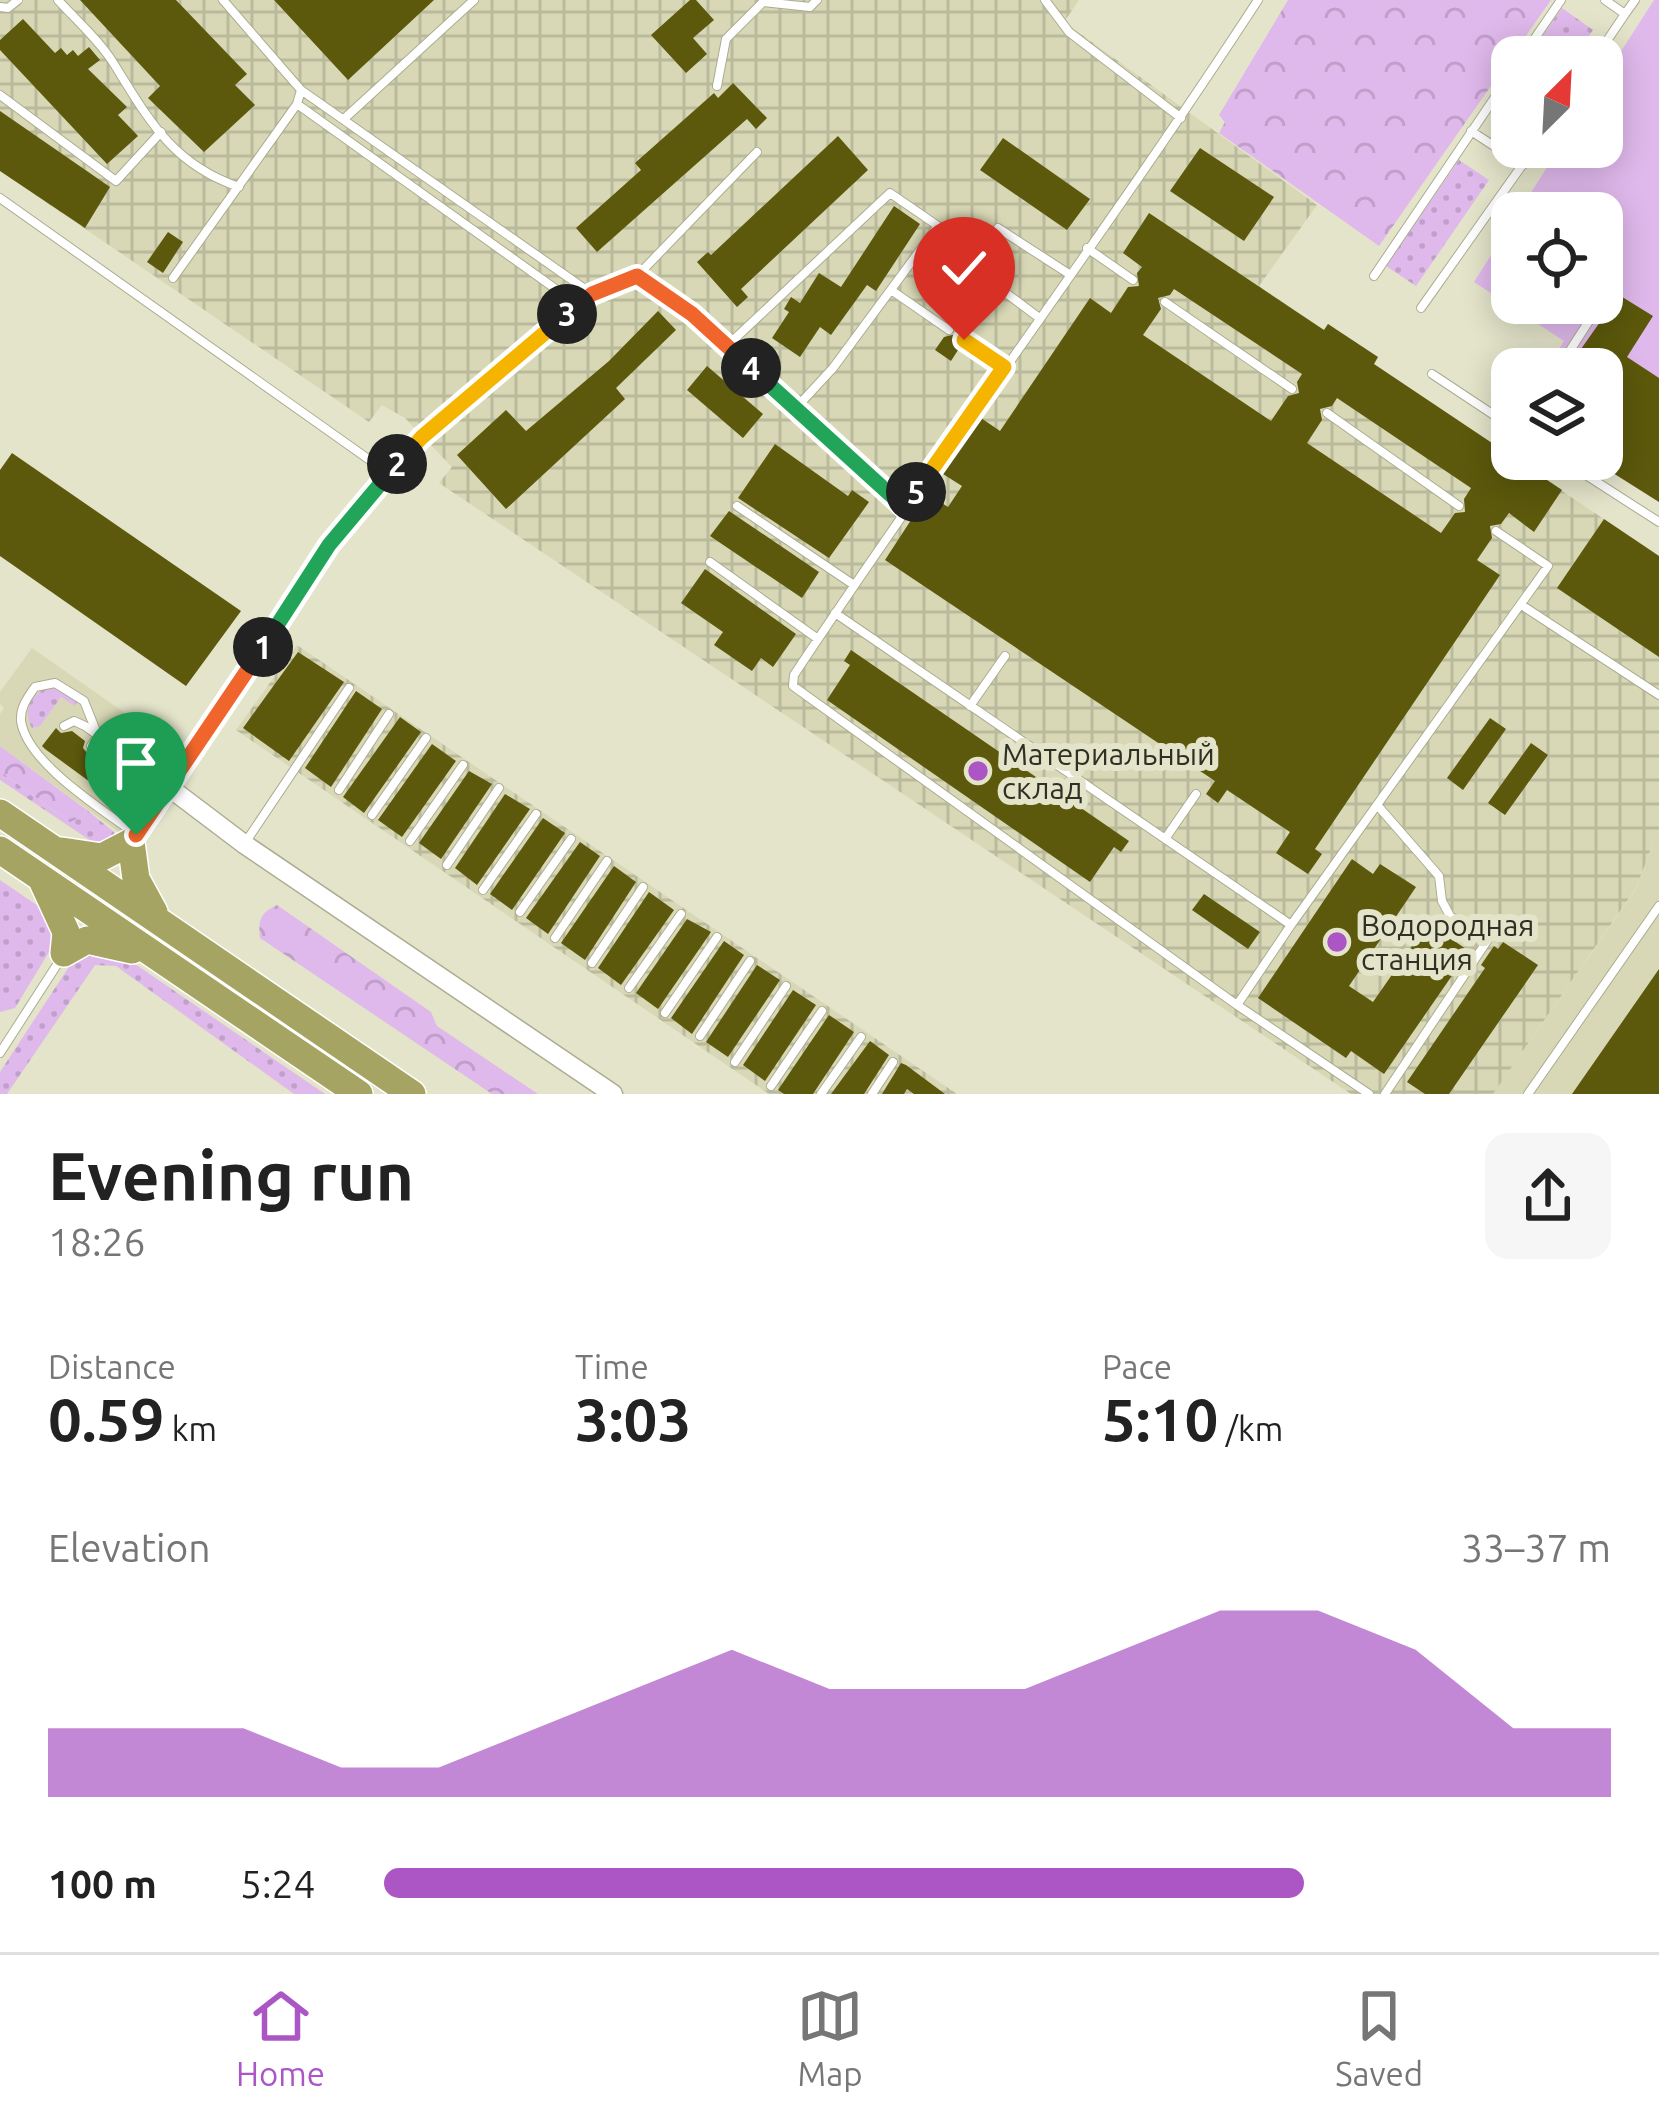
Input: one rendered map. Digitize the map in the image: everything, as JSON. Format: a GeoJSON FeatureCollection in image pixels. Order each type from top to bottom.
{"type":"FeatureCollection","features":[{"type":"Feature","properties":{"kind":"highway"},"geometry":{"type":"LineString","coordinates":[[0,813],[412,1094]]}},
{"type":"Feature","properties":{"kind":"highway"},"geometry":{"type":"LineString","coordinates":[[49,846],[102,856],[133,839],[136,879],[159,921]]}},
{"type":"Feature","properties":{"kind":"highway"},"geometry":{"type":"LineString","coordinates":[[0,850],[358,1094]]}},
{"type":"Feature","properties":{"kind":"highway"},"geometry":{"type":"LineString","coordinates":[[34,873],[66,932],[64,953]]}},
{"type":"Feature","properties":{"kind":"highway"},"geometry":{"type":"LineString","coordinates":[[64,953],[87,940],[100,940],[157,958]]}},
{"type":"Feature","properties":{"kind":"street"},"geometry":{"type":"LineString","coordinates":[[133,839],[170,788],[244,844],[613,1094]]}},
{"type":"Feature","properties":{"kind":"lane"},"geometry":{"type":"LineString","coordinates":[[0,8],[18,0]]}},
{"type":"Feature","properties":{"kind":"lane"},"geometry":{"type":"LineString","coordinates":[[58,0],[112,60],[134,102],[161,132],[197,168],[239,187]]}},
{"type":"Feature","properties":{"kind":"lane"},"geometry":{"type":"LineString","coordinates":[[223,0],[302,90],[324,108],[345,118],[592,294]]}},
{"type":"Feature","properties":{"kind":"lane"},"geometry":{"type":"LineString","coordinates":[[345,118],[474,0]]}},
{"type":"Feature","properties":{"kind":"lane"},"geometry":{"type":"LineString","coordinates":[[717,86],[726,39],[763,2],[809,8],[818,0]]}},
{"type":"Feature","properties":{"kind":"lane"},"geometry":{"type":"LineString","coordinates":[[1045,0],[1069,32],[1181,118]]}},
{"type":"Feature","properties":{"kind":"lane"},"geometry":{"type":"LineString","coordinates":[[1258,0],[1181,118],[905,508],[794,675],[794,686],[1369,1094]]}},
{"type":"Feature","properties":{"kind":"lane"},"geometry":{"type":"LineString","coordinates":[[1537,36],[1562,0]]}},
{"type":"Feature","properties":{"kind":"lane"},"geometry":{"type":"LineString","coordinates":[[1605,0],[1625,14]]}},
{"type":"Feature","properties":{"kind":"lane"},"geometry":{"type":"LineString","coordinates":[[1610,36],[1635,0]]}},
{"type":"Feature","properties":{"kind":"lane"},"geometry":{"type":"LineString","coordinates":[[172,278],[297,104],[302,90]]}},
{"type":"Feature","properties":{"kind":"lane"},"geometry":{"type":"LineString","coordinates":[[0,95],[116,182],[161,132]]}},
{"type":"Feature","properties":{"kind":"lane"},"geometry":{"type":"LineString","coordinates":[[1374,276],[1491,102]]}},
{"type":"Feature","properties":{"kind":"lane"},"geometry":{"type":"LineString","coordinates":[[297,104],[578,305]]}},
{"type":"Feature","properties":{"kind":"lane"},"geometry":{"type":"LineString","coordinates":[[1471,131],[1491,144]]}},
{"type":"Feature","properties":{"kind":"lane"},"geometry":{"type":"LineString","coordinates":[[64,726],[74,722],[85,726],[170,788],[329,545],[388,473],[422,437],[578,305],[592,294],[637,276],[757,152]]}},
{"type":"Feature","properties":{"kind":"lane"},"geometry":{"type":"LineString","coordinates":[[1421,308],[1520,168]]}},
{"type":"Feature","properties":{"kind":"lane"},"geometry":{"type":"LineString","coordinates":[[727,346],[890,193],[938,226],[975,270],[1039,317]]}},
{"type":"Feature","properties":{"kind":"lane"},"geometry":{"type":"LineString","coordinates":[[0,198],[388,473]]}},
{"type":"Feature","properties":{"kind":"lane"},"geometry":{"type":"LineString","coordinates":[[796,409],[833,368],[938,226]]}},
{"type":"Feature","properties":{"kind":"lane"},"geometry":{"type":"LineString","coordinates":[[998,228],[1069,274]]}},
{"type":"Feature","properties":{"kind":"lane"},"geometry":{"type":"LineString","coordinates":[[1087,248],[1132,280]]}},
{"type":"Feature","properties":{"kind":"lane"},"geometry":{"type":"LineString","coordinates":[[637,276],[692,314],[905,508]]}},
{"type":"Feature","properties":{"kind":"lane"},"geometry":{"type":"LineString","coordinates":[[890,290],[949,330]]}},
{"type":"Feature","properties":{"kind":"lane"},"geometry":{"type":"LineString","coordinates":[[1165,302],[1292,389]]}},
{"type":"Feature","properties":{"kind":"lane"},"geometry":{"type":"LineString","coordinates":[[964,340],[1004,367]]}},
{"type":"Feature","properties":{"kind":"lane"},"geometry":{"type":"LineString","coordinates":[[1432,374],[1491,413]]}},
{"type":"Feature","properties":{"kind":"lane"},"geometry":{"type":"LineString","coordinates":[[1327,413],[1460,506]]}},
{"type":"Feature","properties":{"kind":"lane"},"geometry":{"type":"LineString","coordinates":[[1594,480],[1659,522]]}},
{"type":"Feature","properties":{"kind":"lane"},"geometry":{"type":"LineString","coordinates":[[737,506],[854,585]]}},
{"type":"Feature","properties":{"kind":"lane"},"geometry":{"type":"LineString","coordinates":[[1238,1005],[1548,566],[1496,531]]}},
{"type":"Feature","properties":{"kind":"lane"},"geometry":{"type":"LineString","coordinates":[[710,562],[818,639]]}},
{"type":"Feature","properties":{"kind":"lane"},"geometry":{"type":"LineString","coordinates":[[1523,606],[1659,695]]}},
{"type":"Feature","properties":{"kind":"lane"},"geometry":{"type":"LineString","coordinates":[[835,613],[1292,925]]}},
{"type":"Feature","properties":{"kind":"lane"},"geometry":{"type":"LineString","coordinates":[[970,706],[1005,656]]}},
{"type":"Feature","properties":{"kind":"lane"},"geometry":{"type":"LineString","coordinates":[[98,736],[84,700],[67,687],[45,683],[29,696],[21,715],[22,727],[67,782],[133,839]]}},
{"type":"Feature","properties":{"kind":"lane"},"geometry":{"type":"LineString","coordinates":[[244,844],[350,688]]}},
{"type":"Feature","properties":{"kind":"lane"},"geometry":{"type":"LineString","coordinates":[[339,790],[389,714]]}},
{"type":"Feature","properties":{"kind":"lane"},"geometry":{"type":"LineString","coordinates":[[78,736],[85,726]]}},
{"type":"Feature","properties":{"kind":"lane"},"geometry":{"type":"LineString","coordinates":[[91,746],[98,736]]}},
{"type":"Feature","properties":{"kind":"lane"},"geometry":{"type":"LineString","coordinates":[[372,815],[425,738]]}},
{"type":"Feature","properties":{"kind":"lane"},"geometry":{"type":"LineString","coordinates":[[410,841],[464,765]]}},
{"type":"Feature","properties":{"kind":"lane"},"geometry":{"type":"LineString","coordinates":[[67,782],[74,771]]}},
{"type":"Feature","properties":{"kind":"lane"},"geometry":{"type":"LineString","coordinates":[[447,865],[500,788]]}},
{"type":"Feature","properties":{"kind":"lane"},"geometry":{"type":"LineString","coordinates":[[1165,839],[1196,794]]}},
{"type":"Feature","properties":{"kind":"lane"},"geometry":{"type":"LineString","coordinates":[[1378,806],[1439,875],[1442,901],[1450,916],[1487,941],[1385,1094]]}},
{"type":"Feature","properties":{"kind":"lane"},"geometry":{"type":"LineString","coordinates":[[483,890],[536,814]]}},
{"type":"Feature","properties":{"kind":"lane"},"geometry":{"type":"LineString","coordinates":[[520,912],[572,839]]}},
{"type":"Feature","properties":{"kind":"lane"},"geometry":{"type":"LineString","coordinates":[[555,938],[608,861]]}},
{"type":"Feature","properties":{"kind":"lane"},"geometry":{"type":"LineString","coordinates":[[592,963],[643,887]]}},
{"type":"Feature","properties":{"kind":"lane"},"geometry":{"type":"LineString","coordinates":[[1528,1094],[1659,906]]}},
{"type":"Feature","properties":{"kind":"lane"},"geometry":{"type":"LineString","coordinates":[[629,988],[681,914]]}},
{"type":"Feature","properties":{"kind":"lane"},"geometry":{"type":"LineString","coordinates":[[665,1013],[717,937]]}},
{"type":"Feature","properties":{"kind":"lane"},"geometry":{"type":"LineString","coordinates":[[0,1053],[64,953]]}},
{"type":"Feature","properties":{"kind":"lane"},"geometry":{"type":"LineString","coordinates":[[700,1036],[750,961]]}},
{"type":"Feature","properties":{"kind":"lane"},"geometry":{"type":"LineString","coordinates":[[735,1062],[786,986]]}},
{"type":"Feature","properties":{"kind":"lane"},"geometry":{"type":"LineString","coordinates":[[771,1087],[822,1011]]}},
{"type":"Feature","properties":{"kind":"lane"},"geometry":{"type":"LineString","coordinates":[[0,1032],[10,1038]]}},
{"type":"Feature","properties":{"kind":"lane"},"geometry":{"type":"LineString","coordinates":[[821,1094],[861,1037]]}},
{"type":"Feature","properties":{"kind":"lane"},"geometry":{"type":"LineString","coordinates":[[872,1094],[893,1062]]}},
{"type":"Feature","properties":{"kind":"shaded area"},"geometry":{"type":"Polygon","coordinates":[[[0,0],[1079,0],[1067,24],[1317,205],[1259,286],[1323,330],[1328,324],[1378,357],[1374,365],[1491,443],[1491,480],[1546,480],[1659,556],[1659,828],[1636,888],[1493,1094],[1351,1094],[439,483],[452,467],[405,418],[382,405],[369,422],[0,171],[0,0]]]}},
{"type":"Feature","properties":{"kind":"shaded area"},"geometry":{"type":"Polygon","coordinates":[[[297,645],[957,1094],[769,1094],[236,730],[297,645]]]}},
{"type":"Feature","properties":{"kind":"shaded area"},"geometry":{"type":"Polygon","coordinates":[[[32,648],[185,755],[127,838],[0,746],[4,708],[0,692],[32,648]]]}},
{"type":"Feature","properties":{"kind":"shaded area"},"geometry":{"type":"Polygon","coordinates":[[[1659,828],[1659,1094],[1493,1094],[1636,889],[1659,828]]]}},
{"type":"Feature","properties":{"kind":"green space"},"geometry":{"type":"Polygon","coordinates":[[[1288,0],[1551,0],[1526,36],[1491,36],[1491,86],[1379,246],[1219,133],[1225,122],[1219,115],[1288,0]]]}},
{"type":"Feature","properties":{"kind":"green space"},"geometry":{"type":"Polygon","coordinates":[[[1654,0],[1659,0],[1659,502],[1623,480],[1623,348],[1560,348],[1564,341],[1538,324],[1623,324],[1623,192],[1531,192],[1547,168],[1623,168],[1623,48],[1654,0]]]}},
{"type":"Feature","properties":{"kind":"green space"},"geometry":{"type":"Polygon","coordinates":[[[1562,8],[1593,30],[1589,36],[1543,36],[1562,8]]]}},
{"type":"Feature","properties":{"kind":"green space"},"geometry":{"type":"Polygon","coordinates":[[[1459,160],[1489,180],[1416,286],[1386,266],[1459,160]]]}},
{"type":"Feature","properties":{"kind":"green space"},"geometry":{"type":"Polygon","coordinates":[[[1491,255],[1491,293],[1474,282],[1491,255]]]}},
{"type":"Feature","properties":{"kind":"green space"},"geometry":{"type":"Polygon","coordinates":[[[54,687],[77,702],[75,706],[61,697],[40,726],[32,728],[31,701],[54,687]]]}},
{"type":"Feature","properties":{"kind":"green space"},"geometry":{"type":"Polygon","coordinates":[[[0,746],[87,810],[71,823],[0,771],[0,746]]]}},
{"type":"Feature","properties":{"kind":"green space"},"geometry":{"type":"Polygon","coordinates":[[[125,767],[159,791],[138,821],[104,796],[122,787],[125,767]]]}},
{"type":"Feature","properties":{"kind":"green space"},"geometry":{"type":"Polygon","coordinates":[[[0,771],[71,823],[87,810],[114,832],[115,840],[94,843],[0,780],[0,771]]]}},
{"type":"Feature","properties":{"kind":"green space"},"geometry":{"type":"Polygon","coordinates":[[[0,880],[47,912],[55,942],[15,1008],[0,1012],[0,880]]]}},
{"type":"Feature","properties":{"kind":"green space"},"geometry":{"type":"Polygon","coordinates":[[[277,905],[431,1012],[437,1026],[538,1094],[492,1094],[260,938],[261,918],[277,905]]]}},
{"type":"Feature","properties":{"kind":"green space"},"geometry":{"type":"Polygon","coordinates":[[[84,951],[119,953],[325,1094],[294,1094],[116,966],[95,965],[7,1094],[0,1094],[0,1072],[76,956],[84,951]]]}},
{"type":"Feature","properties":{"kind":"building"},"geometry":{"type":"Polygon","coordinates":[[[80,0],[176,0],[247,74],[235,85],[255,105],[204,152],[148,98],[160,86],[80,0]]]}},
{"type":"Feature","properties":{"kind":"building"},"geometry":{"type":"Polygon","coordinates":[[[274,0],[434,0],[348,80],[274,0]]]}},
{"type":"Feature","properties":{"kind":"building"},"geometry":{"type":"Polygon","coordinates":[[[690,0],[696,0],[714,20],[693,38],[707,54],[686,73],[651,35],[690,0]]]}},
{"type":"Feature","properties":{"kind":"building"},"geometry":{"type":"Polygon","coordinates":[[[23,19],[55,53],[61,48],[67,55],[73,50],[78,56],[89,47],[100,60],[88,69],[127,107],[118,115],[138,136],[107,164],[0,50],[0,40],[23,19]]]}},
{"type":"Feature","properties":{"kind":"building"},"geometry":{"type":"Polygon","coordinates":[[[733,83],[767,118],[756,129],[747,119],[597,252],[576,228],[641,170],[635,163],[714,93],[718,98],[733,83]]]}},
{"type":"Feature","properties":{"kind":"building"},"geometry":{"type":"Polygon","coordinates":[[[0,111],[110,187],[85,228],[0,171],[0,111]]]}},
{"type":"Feature","properties":{"kind":"building"},"geometry":{"type":"Polygon","coordinates":[[[838,136],[868,170],[741,289],[748,297],[737,307],[697,262],[708,252],[711,255],[838,136]]]}},
{"type":"Feature","properties":{"kind":"building"},"geometry":{"type":"Polygon","coordinates":[[[1003,138],[1090,199],[1067,230],[980,170],[1003,138]]]}},
{"type":"Feature","properties":{"kind":"building"},"geometry":{"type":"Polygon","coordinates":[[[1200,148],[1274,197],[1244,241],[1170,191],[1200,148]]]}},
{"type":"Feature","properties":{"kind":"building"},"geometry":{"type":"Polygon","coordinates":[[[894,206],[920,224],[876,291],[867,285],[831,335],[820,327],[800,357],[772,338],[789,312],[784,309],[791,297],[800,303],[819,273],[841,287],[894,206]]]}},
{"type":"Feature","properties":{"kind":"building"},"geometry":{"type":"Polygon","coordinates":[[[1149,213],[1324,330],[1328,324],[1378,357],[1374,364],[1491,442],[1491,480],[1547,480],[1562,490],[1534,532],[1509,513],[1501,524],[1490,526],[1492,538],[1477,560],[1500,575],[1315,849],[1322,854],[1308,874],[1276,853],[1290,832],[1227,790],[1218,803],[1206,794],[1215,781],[885,560],[928,494],[948,507],[962,486],[943,474],[981,418],[1000,431],[1090,298],[1111,313],[1128,287],[1139,286],[1137,273],[1142,267],[1123,253],[1149,213]],[[1174,289],[1158,298],[1161,309],[1143,335],[1271,421],[1288,396],[1299,393],[1297,382],[1302,374],[1174,289]],[[1337,398],[1332,406],[1320,409],[1322,420],[1307,443],[1441,533],[1455,513],[1465,512],[1464,499],[1471,488],[1337,398]]]}},
{"type":"Feature","properties":{"kind":"building"},"geometry":{"type":"Polygon","coordinates":[[[168,232],[183,242],[163,273],[147,262],[168,232]]]}},
{"type":"Feature","properties":{"kind":"building"},"geometry":{"type":"Polygon","coordinates":[[[1623,297],[1653,316],[1627,357],[1659,378],[1659,502],[1623,479],[1623,348],[1582,348],[1599,324],[1623,324],[1623,297]]]}},
{"type":"Feature","properties":{"kind":"building"},"geometry":{"type":"Polygon","coordinates":[[[964,307],[980,317],[970,333],[958,336],[960,347],[951,361],[935,350],[944,337],[956,334],[953,323],[964,307]]]}},
{"type":"Feature","properties":{"kind":"building"},"geometry":{"type":"Polygon","coordinates":[[[658,311],[676,330],[616,388],[625,399],[506,509],[457,455],[506,410],[526,431],[609,361],[658,311]]]}},
{"type":"Feature","properties":{"kind":"building"},"geometry":{"type":"Polygon","coordinates":[[[707,366],[763,414],[743,438],[687,390],[707,366]]]}},
{"type":"Feature","properties":{"kind":"building"},"geometry":{"type":"Polygon","coordinates":[[[775,444],[848,496],[852,490],[869,502],[829,558],[738,498],[775,444]]]}},
{"type":"Feature","properties":{"kind":"building"},"geometry":{"type":"Polygon","coordinates":[[[12,453],[241,611],[186,686],[0,556],[0,470],[12,453]]]}},
{"type":"Feature","properties":{"kind":"building"},"geometry":{"type":"Polygon","coordinates":[[[729,511],[819,572],[802,598],[710,536],[729,511]]]}},
{"type":"Feature","properties":{"kind":"building"},"geometry":{"type":"Polygon","coordinates":[[[1604,519],[1659,556],[1659,657],[1557,588],[1604,519]]]}},
{"type":"Feature","properties":{"kind":"building"},"geometry":{"type":"Polygon","coordinates":[[[705,569],[796,634],[773,667],[761,658],[752,671],[714,645],[723,632],[681,603],[705,569]]]}},
{"type":"Feature","properties":{"kind":"building","name":"Материальный склад"},"geometry":{"type":"Polygon","coordinates":[[[851,650],[1129,841],[1121,852],[1114,847],[1090,882],[827,700],[850,665],[844,661],[851,650]]]}},
{"type":"Feature","properties":{"kind":"building"},"geometry":{"type":"Polygon","coordinates":[[[298,652],[344,682],[289,761],[243,728],[298,652]]]}},
{"type":"Feature","properties":{"kind":"building"},"geometry":{"type":"Polygon","coordinates":[[[356,691],[382,709],[331,787],[305,768],[356,691]]]}},
{"type":"Feature","properties":{"kind":"building"},"geometry":{"type":"Polygon","coordinates":[[[400,717],[421,732],[364,813],[343,797],[400,717]]]}},
{"type":"Feature","properties":{"kind":"building"},"geometry":{"type":"Polygon","coordinates":[[[1490,718],[1506,729],[1463,790],[1447,778],[1490,718]]]}},
{"type":"Feature","properties":{"kind":"building"},"geometry":{"type":"Polygon","coordinates":[[[56,728],[61,733],[72,731],[85,741],[87,753],[98,750],[119,766],[117,785],[101,790],[45,749],[42,746],[56,728]]]}},
{"type":"Feature","properties":{"kind":"building"},"geometry":{"type":"Polygon","coordinates":[[[1531,743],[1548,755],[1505,815],[1488,803],[1531,743]]]}},
{"type":"Feature","properties":{"kind":"building"},"geometry":{"type":"Polygon","coordinates":[[[432,744],[456,761],[402,837],[378,820],[432,744]]]}},
{"type":"Feature","properties":{"kind":"building"},"geometry":{"type":"Polygon","coordinates":[[[469,771],[492,784],[441,859],[419,843],[469,771]]]}},
{"type":"Feature","properties":{"kind":"building"},"geometry":{"type":"Polygon","coordinates":[[[505,794],[530,809],[477,885],[455,868],[505,794]]]}},
{"type":"Feature","properties":{"kind":"building"},"geometry":{"type":"Polygon","coordinates":[[[543,818],[565,833],[512,910],[490,894],[543,818]]]}},
{"type":"Feature","properties":{"kind":"building"},"geometry":{"type":"Polygon","coordinates":[[[580,842],[600,856],[548,934],[526,918],[580,842]]]}},
{"type":"Feature","properties":{"kind":"building"},"geometry":{"type":"Polygon","coordinates":[[[1352,859],[1373,874],[1380,864],[1416,887],[1349,986],[1373,1002],[1428,923],[1469,951],[1384,1074],[1351,1051],[1346,1058],[1258,998],[1352,859]]]}},
{"type":"Feature","properties":{"kind":"building"},"geometry":{"type":"Polygon","coordinates":[[[614,866],[636,882],[585,960],[561,943],[614,866]]]}},
{"type":"Feature","properties":{"kind":"building"},"geometry":{"type":"Polygon","coordinates":[[[649,892],[674,910],[621,985],[598,968],[649,892]]]}},
{"type":"Feature","properties":{"kind":"building"},"geometry":{"type":"Polygon","coordinates":[[[1204,894],[1260,932],[1248,949],[1192,910],[1204,894]]]}},
{"type":"Feature","properties":{"kind":"building"},"geometry":{"type":"Polygon","coordinates":[[[687,919],[711,932],[658,1009],[636,993],[687,919]]]}},
{"type":"Feature","properties":{"kind":"building"},"geometry":{"type":"Polygon","coordinates":[[[724,941],[744,955],[692,1034],[671,1018],[724,941]]]}},
{"type":"Feature","properties":{"kind":"building"},"geometry":{"type":"Polygon","coordinates":[[[1503,942],[1538,965],[1449,1094],[1425,1094],[1407,1082],[1485,968],[1481,965],[1494,946],[1498,949],[1503,942]]]}},
{"type":"Feature","properties":{"kind":"building"},"geometry":{"type":"Polygon","coordinates":[[[757,965],[780,980],[728,1057],[706,1042],[757,965]]]}},
{"type":"Feature","properties":{"kind":"building"},"geometry":{"type":"Polygon","coordinates":[[[1659,969],[1659,1094],[1572,1094],[1659,969]]]}},
{"type":"Feature","properties":{"kind":"building"},"geometry":{"type":"Polygon","coordinates":[[[793,990],[816,1005],[765,1081],[743,1065],[793,990]]]}},
{"type":"Feature","properties":{"kind":"building"},"geometry":{"type":"Polygon","coordinates":[[[829,1015],[854,1032],[813,1094],[784,1094],[778,1090],[829,1015]]]}},
{"type":"Feature","properties":{"kind":"building"},"geometry":{"type":"Polygon","coordinates":[[[870,1041],[889,1055],[864,1094],[831,1094],[870,1041]]]}},
{"type":"Feature","properties":{"kind":"building"},"geometry":{"type":"Polygon","coordinates":[[[901,1063],[945,1094],[914,1094],[907,1089],[904,1094],[882,1094],[901,1063]]]}},
{"type":"Feature","properties":{"kind":"place","name":"Материальный склад"},"geometry":{"type":"Point","coordinates":[978,771]}},
{"type":"Feature","properties":{"kind":"place","name":"Водородная станция"},"geometry":{"type":"Point","coordinates":[1337,942]}},
{"type":"Feature","properties":{"kind":"route"},"geometry":{"type":"LineString","coordinates":[[136,835],[329,545],[388,473],[422,437],[592,294],[637,276],[692,314],[905,508],[1004,367],[964,340]]}}]}
